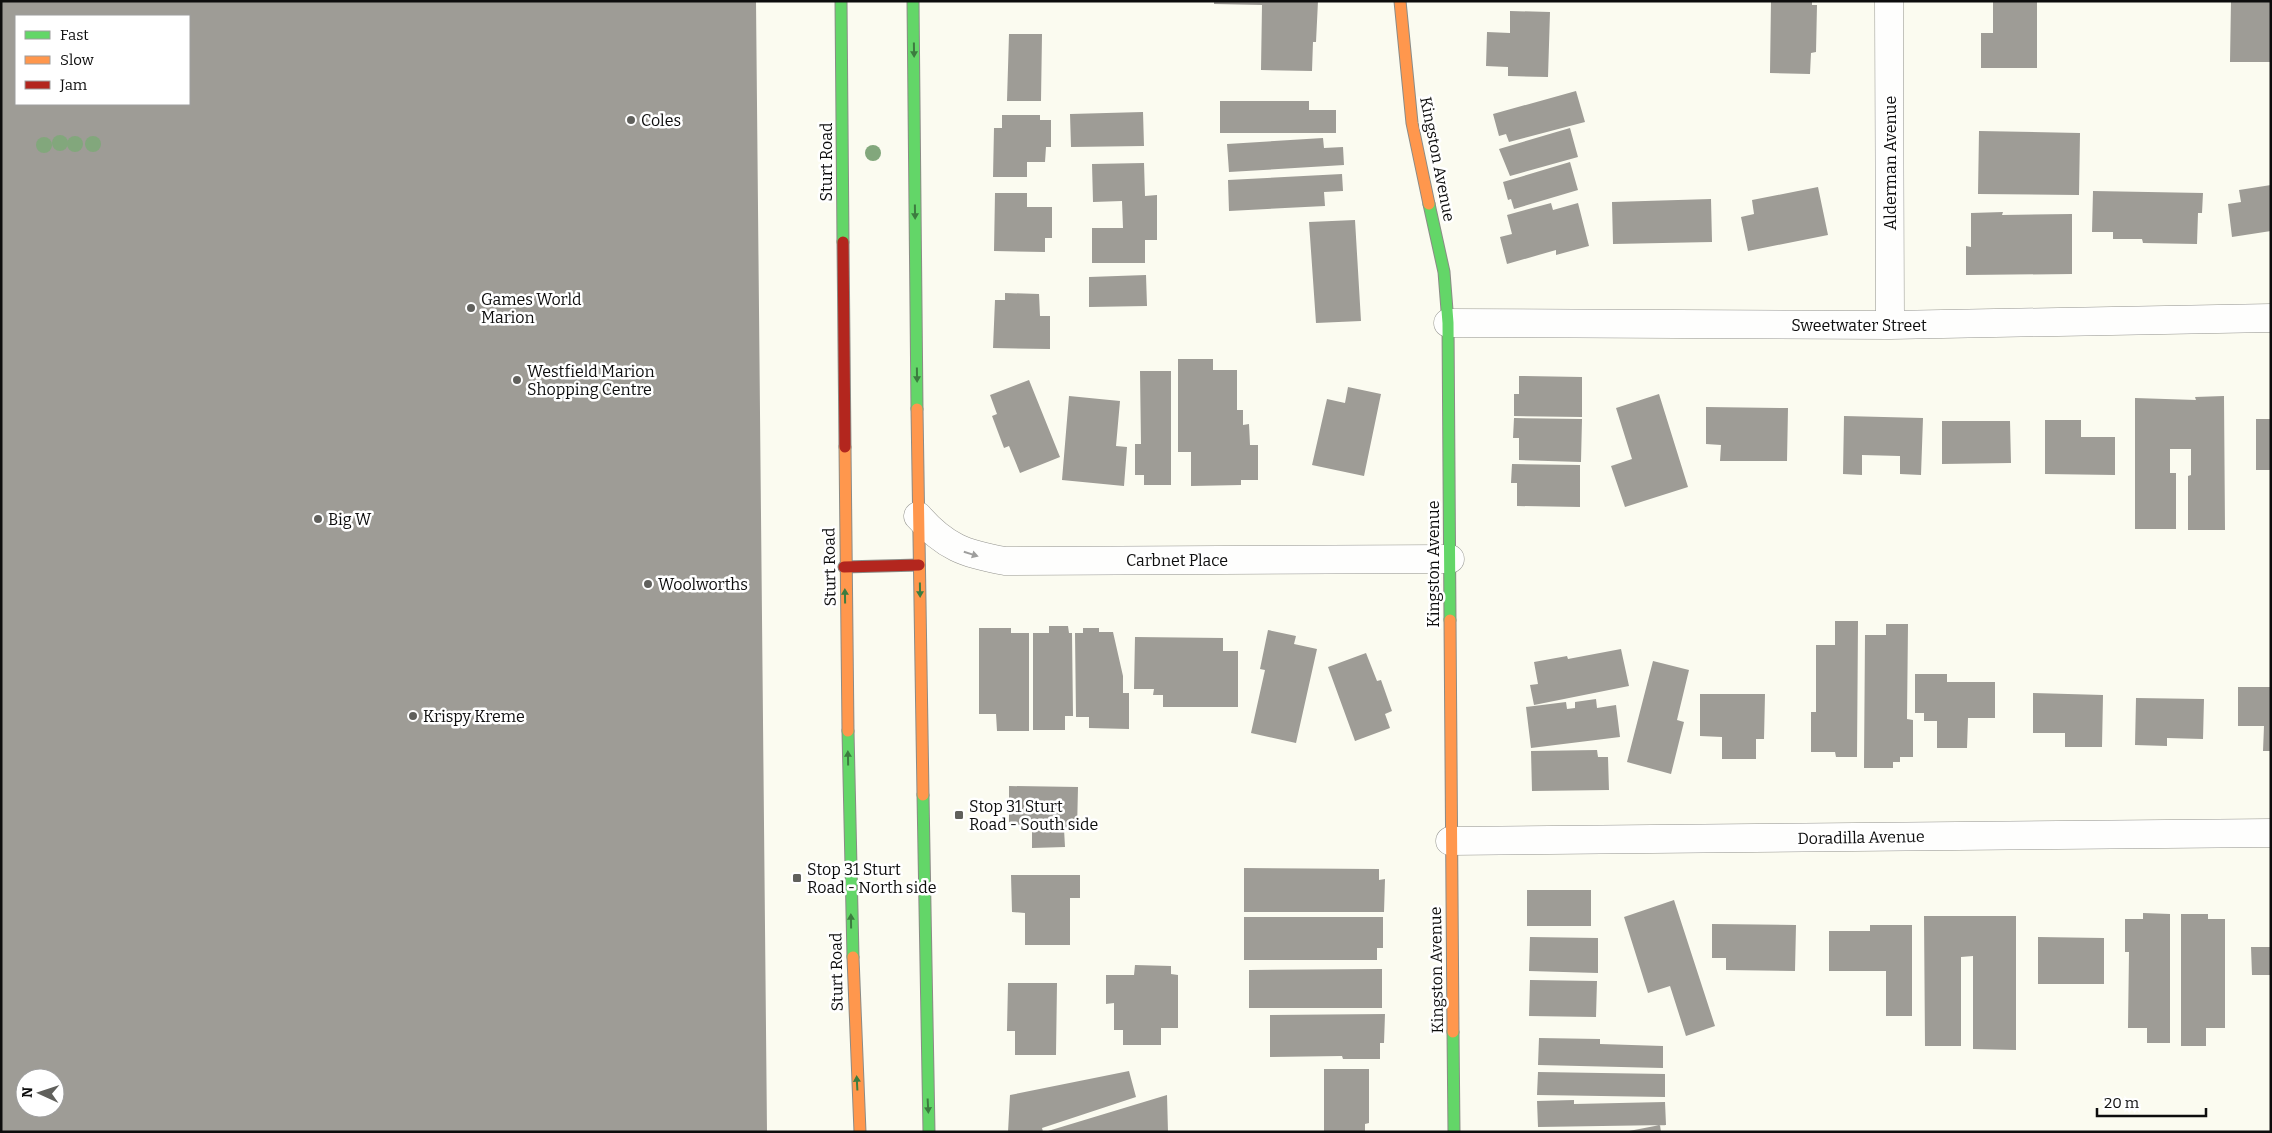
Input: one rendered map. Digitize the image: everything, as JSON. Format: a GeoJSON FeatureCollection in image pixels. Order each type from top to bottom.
{"type":"FeatureCollection","features":[{"type":"Feature","properties":{"kind":"main road","name":"Sturt Road"},"geometry":{"type":"LineString","coordinates":[[841,1],[844,567],[854,1027],[860,1132]]}},
{"type":"Feature","properties":{"kind":"main road"},"geometry":{"type":"LineString","coordinates":[[913,1],[918,516],[929,1132]]}},
{"type":"Feature","properties":{"kind":"main road","name":"Kingston Avenue"},"geometry":{"type":"LineString","coordinates":[[1400,1],[1412,123],[1444,272],[1448,323],[1450,841],[1454,1132]]}},
{"type":"Feature","properties":{"kind":"main road"},"geometry":{"type":"LineString","coordinates":[[844,567],[919,565]]}},
{"type":"Feature","properties":{"kind":"street","name":"Alderman Avenue"},"geometry":{"type":"LineString","coordinates":[[1889,1],[1890,325]]}},
{"type":"Feature","properties":{"kind":"street","name":"Sweetwater Street"},"geometry":{"type":"LineString","coordinates":[[1448,323],[1890,325],[2271,318]]}},
{"type":"Feature","properties":{"kind":"street","name":"Carbnet Place"},"geometry":{"type":"LineString","coordinates":[[918,516],[934,534],[953,547],[971,555],[1005,561],[1450,559]]}},
{"type":"Feature","properties":{"kind":"street","name":"Doradilla Avenue"},"geometry":{"type":"LineString","coordinates":[[1450,841],[2271,833]]}},
{"type":"Feature","properties":{"kind":"building","name":"Westfield Marion Shopping Centre"},"geometry":{"type":"Polygon","coordinates":[[[1,1],[756,1],[767,1132],[1,1132],[1,1]]]}},
{"type":"Feature","properties":{"kind":"building"},"geometry":{"type":"Polygon","coordinates":[[[1214,1],[1318,1],[1316,42],[1313,42],[1312,71],[1261,70],[1262,5],[1214,4],[1214,1]]]}},
{"type":"Feature","properties":{"kind":"building"},"geometry":{"type":"Polygon","coordinates":[[[1771,1],[1812,1],[1812,5],[1817,5],[1816,52],[1811,53],[1810,74],[1770,73],[1771,1]]]}},
{"type":"Feature","properties":{"kind":"building"},"geometry":{"type":"Polygon","coordinates":[[[1993,1],[2037,1],[2037,68],[1981,68],[1981,33],[1993,33],[1993,1]]]}},
{"type":"Feature","properties":{"kind":"building"},"geometry":{"type":"Polygon","coordinates":[[[2231,1],[2271,1],[2271,62],[2230,62],[2231,1]]]}},
{"type":"Feature","properties":{"kind":"building"},"geometry":{"type":"Polygon","coordinates":[[[1510,11],[1550,12],[1548,77],[1508,76],[1508,67],[1486,66],[1487,32],[1510,33],[1510,11]]]}},
{"type":"Feature","properties":{"kind":"building"},"geometry":{"type":"Polygon","coordinates":[[[1009,34],[1042,34],[1041,101],[1007,101],[1009,34]]]}},
{"type":"Feature","properties":{"kind":"building"},"geometry":{"type":"Polygon","coordinates":[[[1576,91],[1585,122],[1509,142],[1506,134],[1499,136],[1493,114],[1576,91]]]}},
{"type":"Feature","properties":{"kind":"building"},"geometry":{"type":"Polygon","coordinates":[[[1220,101],[1309,101],[1309,110],[1336,110],[1336,133],[1220,133],[1220,101]]]}},
{"type":"Feature","properties":{"kind":"building"},"geometry":{"type":"Polygon","coordinates":[[[1143,112],[1144,146],[1071,147],[1070,114],[1143,112]]]}},
{"type":"Feature","properties":{"kind":"building"},"geometry":{"type":"Polygon","coordinates":[[[1002,115],[1040,115],[1040,120],[1051,120],[1051,147],[1046,147],[1045,162],[1027,162],[1027,177],[993,177],[994,128],[1002,128],[1002,115]]]}},
{"type":"Feature","properties":{"kind":"building"},"geometry":{"type":"Polygon","coordinates":[[[1570,128],[1578,157],[1510,176],[1499,149],[1570,128]]]}},
{"type":"Feature","properties":{"kind":"building"},"geometry":{"type":"Polygon","coordinates":[[[1979,131],[2080,133],[2079,195],[1978,194],[1979,131]]]}},
{"type":"Feature","properties":{"kind":"building"},"geometry":{"type":"Polygon","coordinates":[[[1323,138],[1324,148],[1343,147],[1344,165],[1229,172],[1227,144],[1323,138]]]}},
{"type":"Feature","properties":{"kind":"building"},"geometry":{"type":"Polygon","coordinates":[[[1570,162],[1578,190],[1514,209],[1511,199],[1508,200],[1503,182],[1570,162]]]}},
{"type":"Feature","properties":{"kind":"building"},"geometry":{"type":"Polygon","coordinates":[[[1144,163],[1145,196],[1157,195],[1157,240],[1145,240],[1145,263],[1092,263],[1092,228],[1123,228],[1122,201],[1093,202],[1092,164],[1144,163]]]}},
{"type":"Feature","properties":{"kind":"building"},"geometry":{"type":"Polygon","coordinates":[[[1342,174],[1343,191],[1324,192],[1325,206],[1229,211],[1228,180],[1342,174]]]}},
{"type":"Feature","properties":{"kind":"building"},"geometry":{"type":"Polygon","coordinates":[[[2271,185],[2271,231],[2232,237],[2228,204],[2241,202],[2239,190],[2271,185]]]}},
{"type":"Feature","properties":{"kind":"building"},"geometry":{"type":"Polygon","coordinates":[[[1818,187],[1828,235],[1748,251],[1741,217],[1754,214],[1752,200],[1818,187]]]}},
{"type":"Feature","properties":{"kind":"building"},"geometry":{"type":"Polygon","coordinates":[[[2093,191],[2203,193],[2202,213],[2198,213],[2197,244],[2143,243],[2142,239],[2113,239],[2113,232],[2092,232],[2093,191]]]}},
{"type":"Feature","properties":{"kind":"building"},"geometry":{"type":"Polygon","coordinates":[[[995,193],[1027,193],[1027,207],[1052,207],[1052,238],[1045,238],[1045,252],[994,251],[995,193]]]}},
{"type":"Feature","properties":{"kind":"building"},"geometry":{"type":"Polygon","coordinates":[[[1711,199],[1712,242],[1613,244],[1612,202],[1711,199]]]}},
{"type":"Feature","properties":{"kind":"building"},"geometry":{"type":"Polygon","coordinates":[[[1551,203],[1553,210],[1578,203],[1589,246],[1556,255],[1556,250],[1507,264],[1500,237],[1512,234],[1507,215],[1551,203]]]}},
{"type":"Feature","properties":{"kind":"building"},"geometry":{"type":"Polygon","coordinates":[[[2003,212],[2002,215],[2072,214],[2072,274],[1966,275],[1966,246],[1971,247],[1971,213],[2003,212]]]}},
{"type":"Feature","properties":{"kind":"building"},"geometry":{"type":"Polygon","coordinates":[[[1355,220],[1361,321],[1316,323],[1309,222],[1355,220]]]}},
{"type":"Feature","properties":{"kind":"building"},"geometry":{"type":"Polygon","coordinates":[[[1146,275],[1147,306],[1089,307],[1089,277],[1146,275]]]}},
{"type":"Feature","properties":{"kind":"building"},"geometry":{"type":"Polygon","coordinates":[[[1005,293],[1039,294],[1040,316],[1050,316],[1050,349],[993,348],[995,300],[1005,300],[1005,293]]]}},
{"type":"Feature","properties":{"kind":"building"},"geometry":{"type":"Polygon","coordinates":[[[1178,359],[1213,359],[1213,370],[1237,370],[1237,410],[1243,410],[1243,425],[1249,424],[1250,445],[1258,445],[1258,480],[1241,480],[1241,485],[1191,486],[1191,452],[1178,452],[1178,359]]]}},
{"type":"Feature","properties":{"kind":"building"},"geometry":{"type":"Polygon","coordinates":[[[1140,371],[1171,371],[1171,485],[1144,485],[1144,475],[1135,475],[1135,444],[1141,444],[1140,371]]]}},
{"type":"Feature","properties":{"kind":"building"},"geometry":{"type":"Polygon","coordinates":[[[1519,376],[1582,377],[1582,417],[1514,416],[1514,394],[1519,394],[1519,376]]]}},
{"type":"Feature","properties":{"kind":"building"},"geometry":{"type":"Polygon","coordinates":[[[1029,380],[1060,457],[1020,473],[1009,446],[1004,448],[992,416],[997,414],[990,395],[1029,380]]]}},
{"type":"Feature","properties":{"kind":"building"},"geometry":{"type":"Polygon","coordinates":[[[1348,387],[1381,394],[1364,476],[1312,465],[1327,399],[1345,403],[1348,387]]]}},
{"type":"Feature","properties":{"kind":"building"},"geometry":{"type":"Polygon","coordinates":[[[1659,394],[1688,487],[1625,507],[1611,466],[1632,459],[1616,408],[1659,394]]]}},
{"type":"Feature","properties":{"kind":"building"},"geometry":{"type":"Polygon","coordinates":[[[1069,396],[1120,401],[1116,446],[1127,447],[1124,486],[1062,480],[1069,396]]]}},
{"type":"Feature","properties":{"kind":"building"},"geometry":{"type":"Polygon","coordinates":[[[2224,396],[2225,530],[2188,530],[2188,476],[2191,475],[2191,449],[2170,449],[2170,473],[2176,473],[2176,529],[2135,529],[2135,398],[2196,400],[2195,397],[2224,396]]]}},
{"type":"Feature","properties":{"kind":"building"},"geometry":{"type":"Polygon","coordinates":[[[1706,407],[1788,408],[1787,461],[1720,461],[1721,445],[1706,444],[1706,407]]]}},
{"type":"Feature","properties":{"kind":"building"},"geometry":{"type":"Polygon","coordinates":[[[1844,416],[1923,418],[1921,475],[1900,474],[1900,456],[1862,455],[1862,475],[1843,474],[1844,416]]]}},
{"type":"Feature","properties":{"kind":"building"},"geometry":{"type":"Polygon","coordinates":[[[1514,418],[1582,419],[1581,462],[1519,460],[1519,438],[1513,438],[1514,418]]]}},
{"type":"Feature","properties":{"kind":"building"},"geometry":{"type":"Polygon","coordinates":[[[2256,419],[2271,419],[2271,470],[2256,470],[2256,419]]]}},
{"type":"Feature","properties":{"kind":"building"},"geometry":{"type":"Polygon","coordinates":[[[2045,420],[2081,420],[2081,437],[2115,437],[2115,475],[2045,474],[2045,420]]]}},
{"type":"Feature","properties":{"kind":"building"},"geometry":{"type":"Polygon","coordinates":[[[1942,421],[2010,421],[2011,463],[1942,464],[1942,421]]]}},
{"type":"Feature","properties":{"kind":"building"},"geometry":{"type":"Polygon","coordinates":[[[1512,464],[1580,465],[1580,507],[1517,506],[1517,483],[1511,483],[1512,464]]]}},
{"type":"Feature","properties":{"kind":"building"},"geometry":{"type":"Polygon","coordinates":[[[1835,621],[1858,621],[1857,757],[1836,757],[1835,752],[1811,752],[1811,712],[1816,712],[1816,645],[1835,645],[1835,621]]]}},
{"type":"Feature","properties":{"kind":"building"},"geometry":{"type":"Polygon","coordinates":[[[1886,624],[1908,624],[1907,719],[1913,720],[1913,757],[1900,757],[1900,762],[1893,762],[1893,768],[1864,768],[1865,635],[1886,635],[1886,624]]]}},
{"type":"Feature","properties":{"kind":"building"},"geometry":{"type":"Polygon","coordinates":[[[1049,626],[1068,626],[1069,633],[1072,633],[1073,716],[1065,716],[1065,730],[1033,730],[1033,633],[1049,633],[1049,626]]]}},
{"type":"Feature","properties":{"kind":"building"},"geometry":{"type":"Polygon","coordinates":[[[979,628],[1011,628],[1011,633],[1029,633],[1029,731],[997,731],[996,714],[979,714],[979,628]]]}},
{"type":"Feature","properties":{"kind":"building"},"geometry":{"type":"Polygon","coordinates":[[[1083,628],[1099,628],[1099,632],[1113,632],[1123,676],[1123,693],[1129,693],[1129,729],[1089,728],[1089,717],[1076,717],[1075,633],[1083,633],[1083,628]]]}},
{"type":"Feature","properties":{"kind":"building"},"geometry":{"type":"Polygon","coordinates":[[[1268,630],[1296,636],[1294,644],[1317,649],[1296,743],[1251,733],[1265,670],[1260,669],[1268,630]]]}},
{"type":"Feature","properties":{"kind":"building"},"geometry":{"type":"Polygon","coordinates":[[[1135,637],[1223,638],[1223,651],[1238,651],[1238,707],[1163,707],[1163,695],[1153,695],[1154,689],[1134,689],[1135,637]]]}},
{"type":"Feature","properties":{"kind":"building"},"geometry":{"type":"Polygon","coordinates":[[[1621,649],[1629,686],[1534,705],[1530,685],[1538,684],[1534,662],[1567,656],[1568,659],[1621,649]]]}},
{"type":"Feature","properties":{"kind":"building"},"geometry":{"type":"Polygon","coordinates":[[[1366,653],[1377,681],[1381,680],[1392,711],[1385,714],[1390,728],[1355,741],[1328,667],[1366,653]]]}},
{"type":"Feature","properties":{"kind":"building"},"geometry":{"type":"Polygon","coordinates":[[[1653,661],[1689,670],[1677,720],[1684,722],[1671,774],[1627,762],[1653,661]]]}},
{"type":"Feature","properties":{"kind":"building"},"geometry":{"type":"Polygon","coordinates":[[[1915,674],[1947,674],[1947,682],[1995,682],[1995,718],[1968,718],[1967,748],[1937,748],[1937,721],[1924,721],[1924,713],[1915,713],[1915,674]]]}},
{"type":"Feature","properties":{"kind":"building"},"geometry":{"type":"Polygon","coordinates":[[[2238,687],[2271,687],[2271,751],[2263,751],[2264,726],[2238,726],[2238,687]]]}},
{"type":"Feature","properties":{"kind":"building"},"geometry":{"type":"Polygon","coordinates":[[[2033,693],[2103,695],[2102,747],[2065,747],[2065,733],[2033,733],[2033,693]]]}},
{"type":"Feature","properties":{"kind":"building"},"geometry":{"type":"Polygon","coordinates":[[[1700,694],[1765,694],[1764,739],[1756,739],[1756,759],[1722,759],[1722,737],[1700,736],[1700,694]]]}},
{"type":"Feature","properties":{"kind":"building"},"geometry":{"type":"Polygon","coordinates":[[[2136,698],[2204,699],[2203,739],[2167,738],[2167,746],[2135,745],[2136,698]]]}},
{"type":"Feature","properties":{"kind":"building"},"geometry":{"type":"Polygon","coordinates":[[[1596,699],[1597,708],[1616,705],[1620,737],[1531,748],[1526,707],[1566,702],[1567,709],[1575,708],[1575,702],[1596,699]]]}},
{"type":"Feature","properties":{"kind":"building"},"geometry":{"type":"Polygon","coordinates":[[[1597,750],[1598,757],[1608,757],[1609,790],[1532,791],[1531,751],[1597,750]]]}},
{"type":"Feature","properties":{"kind":"building"},"geometry":{"type":"Polygon","coordinates":[[[1009,786],[1078,787],[1077,830],[1064,829],[1065,847],[1032,848],[1032,824],[1009,825],[1009,786]]]}},
{"type":"Feature","properties":{"kind":"building"},"geometry":{"type":"Polygon","coordinates":[[[1244,868],[1379,869],[1379,880],[1385,879],[1384,912],[1244,912],[1244,868]]]}},
{"type":"Feature","properties":{"kind":"building"},"geometry":{"type":"Polygon","coordinates":[[[1011,875],[1080,875],[1080,898],[1070,898],[1070,945],[1025,945],[1025,913],[1012,912],[1011,875]]]}},
{"type":"Feature","properties":{"kind":"building"},"geometry":{"type":"Polygon","coordinates":[[[1527,890],[1591,890],[1591,926],[1527,926],[1527,890]]]}},
{"type":"Feature","properties":{"kind":"building"},"geometry":{"type":"Polygon","coordinates":[[[1674,900],[1715,1026],[1686,1036],[1670,986],[1648,993],[1624,917],[1674,900]]]}},
{"type":"Feature","properties":{"kind":"building"},"geometry":{"type":"Polygon","coordinates":[[[2143,913],[2170,914],[2170,1043],[2147,1043],[2147,1028],[2128,1028],[2129,952],[2125,952],[2125,919],[2143,919],[2143,913]]]}},
{"type":"Feature","properties":{"kind":"building"},"geometry":{"type":"Polygon","coordinates":[[[2181,914],[2208,914],[2208,919],[2225,919],[2225,1028],[2206,1028],[2206,1046],[2181,1046],[2181,914]]]}},
{"type":"Feature","properties":{"kind":"building"},"geometry":{"type":"Polygon","coordinates":[[[1924,916],[2016,916],[2016,1050],[1973,1049],[1973,956],[1961,957],[1961,1046],[1925,1046],[1924,916]]]}},
{"type":"Feature","properties":{"kind":"building"},"geometry":{"type":"Polygon","coordinates":[[[1244,917],[1383,917],[1383,948],[1377,948],[1377,960],[1244,960],[1244,917]]]}},
{"type":"Feature","properties":{"kind":"building"},"geometry":{"type":"Polygon","coordinates":[[[1712,924],[1796,925],[1795,971],[1726,970],[1726,958],[1712,958],[1712,924]]]}},
{"type":"Feature","properties":{"kind":"building"},"geometry":{"type":"Polygon","coordinates":[[[1870,925],[1912,925],[1912,1016],[1886,1016],[1886,971],[1829,971],[1829,931],[1870,931],[1870,925]]]}},
{"type":"Feature","properties":{"kind":"building"},"geometry":{"type":"Polygon","coordinates":[[[1530,937],[1598,938],[1598,973],[1529,971],[1530,937]]]}},
{"type":"Feature","properties":{"kind":"building"},"geometry":{"type":"Polygon","coordinates":[[[2038,937],[2104,938],[2104,984],[2038,984],[2038,937]]]}},
{"type":"Feature","properties":{"kind":"building"},"geometry":{"type":"Polygon","coordinates":[[[2251,947],[2271,947],[2271,975],[2252,975],[2251,947]]]}},
{"type":"Feature","properties":{"kind":"building"},"geometry":{"type":"Polygon","coordinates":[[[1135,965],[1171,966],[1171,974],[1178,975],[1178,1028],[1161,1028],[1161,1045],[1123,1045],[1123,1030],[1114,1030],[1114,1003],[1106,1004],[1106,975],[1134,975],[1135,965]]]}},
{"type":"Feature","properties":{"kind":"building"},"geometry":{"type":"Polygon","coordinates":[[[1382,969],[1382,1008],[1249,1008],[1249,970],[1382,969]]]}},
{"type":"Feature","properties":{"kind":"building"},"geometry":{"type":"Polygon","coordinates":[[[1530,980],[1597,981],[1596,1017],[1529,1016],[1530,980]]]}},
{"type":"Feature","properties":{"kind":"building"},"geometry":{"type":"Polygon","coordinates":[[[1008,983],[1057,983],[1056,1055],[1015,1055],[1015,1031],[1007,1031],[1008,983]]]}},
{"type":"Feature","properties":{"kind":"building"},"geometry":{"type":"Polygon","coordinates":[[[1385,1014],[1384,1043],[1380,1043],[1380,1059],[1343,1059],[1342,1056],[1270,1057],[1270,1015],[1385,1014]]]}},
{"type":"Feature","properties":{"kind":"building"},"geometry":{"type":"Polygon","coordinates":[[[1539,1038],[1600,1039],[1600,1044],[1663,1046],[1663,1068],[1538,1065],[1539,1038]]]}},
{"type":"Feature","properties":{"kind":"building"},"geometry":{"type":"Polygon","coordinates":[[[1324,1069],[1369,1069],[1369,1123],[1365,1124],[1365,1132],[1324,1132],[1324,1069]]]}},
{"type":"Feature","properties":{"kind":"building"},"geometry":{"type":"Polygon","coordinates":[[[1129,1071],[1136,1097],[1042,1128],[1043,1132],[1008,1132],[1010,1095],[1129,1071]]]}},
{"type":"Feature","properties":{"kind":"building"},"geometry":{"type":"Polygon","coordinates":[[[1538,1072],[1665,1074],[1665,1097],[1537,1095],[1538,1072]]]}},
{"type":"Feature","properties":{"kind":"building"},"geometry":{"type":"Polygon","coordinates":[[[1167,1095],[1168,1132],[1048,1132],[1048,1131],[1167,1095]]]}},
{"type":"Feature","properties":{"kind":"building"},"geometry":{"type":"Polygon","coordinates":[[[1574,1100],[1574,1104],[1665,1102],[1666,1125],[1538,1127],[1537,1101],[1574,1100]]]}},
{"type":"Feature","properties":{"kind":"building"},"geometry":{"type":"Polygon","coordinates":[[[1660,1125],[1661,1132],[1629,1132],[1629,1131],[1660,1125]]]}},
{"type":"Feature","properties":{"kind":"traffic: fast"},"geometry":{"type":"LineString","coordinates":[[841,1],[843,242]]}},
{"type":"Feature","properties":{"kind":"traffic: fast"},"geometry":{"type":"LineString","coordinates":[[913,1],[917,409]]}},
{"type":"Feature","properties":{"kind":"traffic: fast"},"geometry":{"type":"LineString","coordinates":[[1429,204],[1444,272],[1448,323],[1450,620]]}},
{"type":"Feature","properties":{"kind":"traffic: fast"},"geometry":{"type":"LineString","coordinates":[[848,731],[853,957]]}},
{"type":"Feature","properties":{"kind":"traffic: fast"},"geometry":{"type":"LineString","coordinates":[[923,795],[929,1132]]}},
{"type":"Feature","properties":{"kind":"traffic: fast"},"geometry":{"type":"LineString","coordinates":[[1453,1032],[1454,1132]]}},
{"type":"Feature","properties":{"kind":"traffic: slow"},"geometry":{"type":"LineString","coordinates":[[1400,1],[1412,123],[1429,204]]}},
{"type":"Feature","properties":{"kind":"traffic: slow"},"geometry":{"type":"LineString","coordinates":[[917,409],[923,795]]}},
{"type":"Feature","properties":{"kind":"traffic: slow"},"geometry":{"type":"LineString","coordinates":[[845,447],[848,731]]}},
{"type":"Feature","properties":{"kind":"traffic: slow"},"geometry":{"type":"LineString","coordinates":[[1450,620],[1453,1032]]}},
{"type":"Feature","properties":{"kind":"traffic: slow"},"geometry":{"type":"LineString","coordinates":[[853,957],[860,1132]]}},
{"type":"Feature","properties":{"kind":"traffic: jam"},"geometry":{"type":"LineString","coordinates":[[843,242],[845,447]]}},
{"type":"Feature","properties":{"kind":"traffic: jam"},"geometry":{"type":"LineString","coordinates":[[844,567],[919,565]]}},
{"type":"Feature","properties":{"kind":"place","name":"Coles"},"geometry":{"type":"Point","coordinates":[631,120]}},
{"type":"Feature","properties":{"kind":"place","name":"Games World Marion"},"geometry":{"type":"Point","coordinates":[471,308]}},
{"type":"Feature","properties":{"kind":"place","name":"Westfield Marion Shopping Centre"},"geometry":{"type":"Point","coordinates":[517,380]}},
{"type":"Feature","properties":{"kind":"place","name":"Big W"},"geometry":{"type":"Point","coordinates":[318,519]}},
{"type":"Feature","properties":{"kind":"place","name":"Woolworths"},"geometry":{"type":"Point","coordinates":[648,584]}},
{"type":"Feature","properties":{"kind":"place","name":"Krispy Kreme"},"geometry":{"type":"Point","coordinates":[413,716]}},
{"type":"Feature","properties":{"kind":"place","name":"Stop 31 Sturt Road - South side"},"geometry":{"type":"Point","coordinates":[959,815]}},
{"type":"Feature","properties":{"kind":"place","name":"Stop 31 Sturt Road - North side"},"geometry":{"type":"Point","coordinates":[797,878]}}]}
